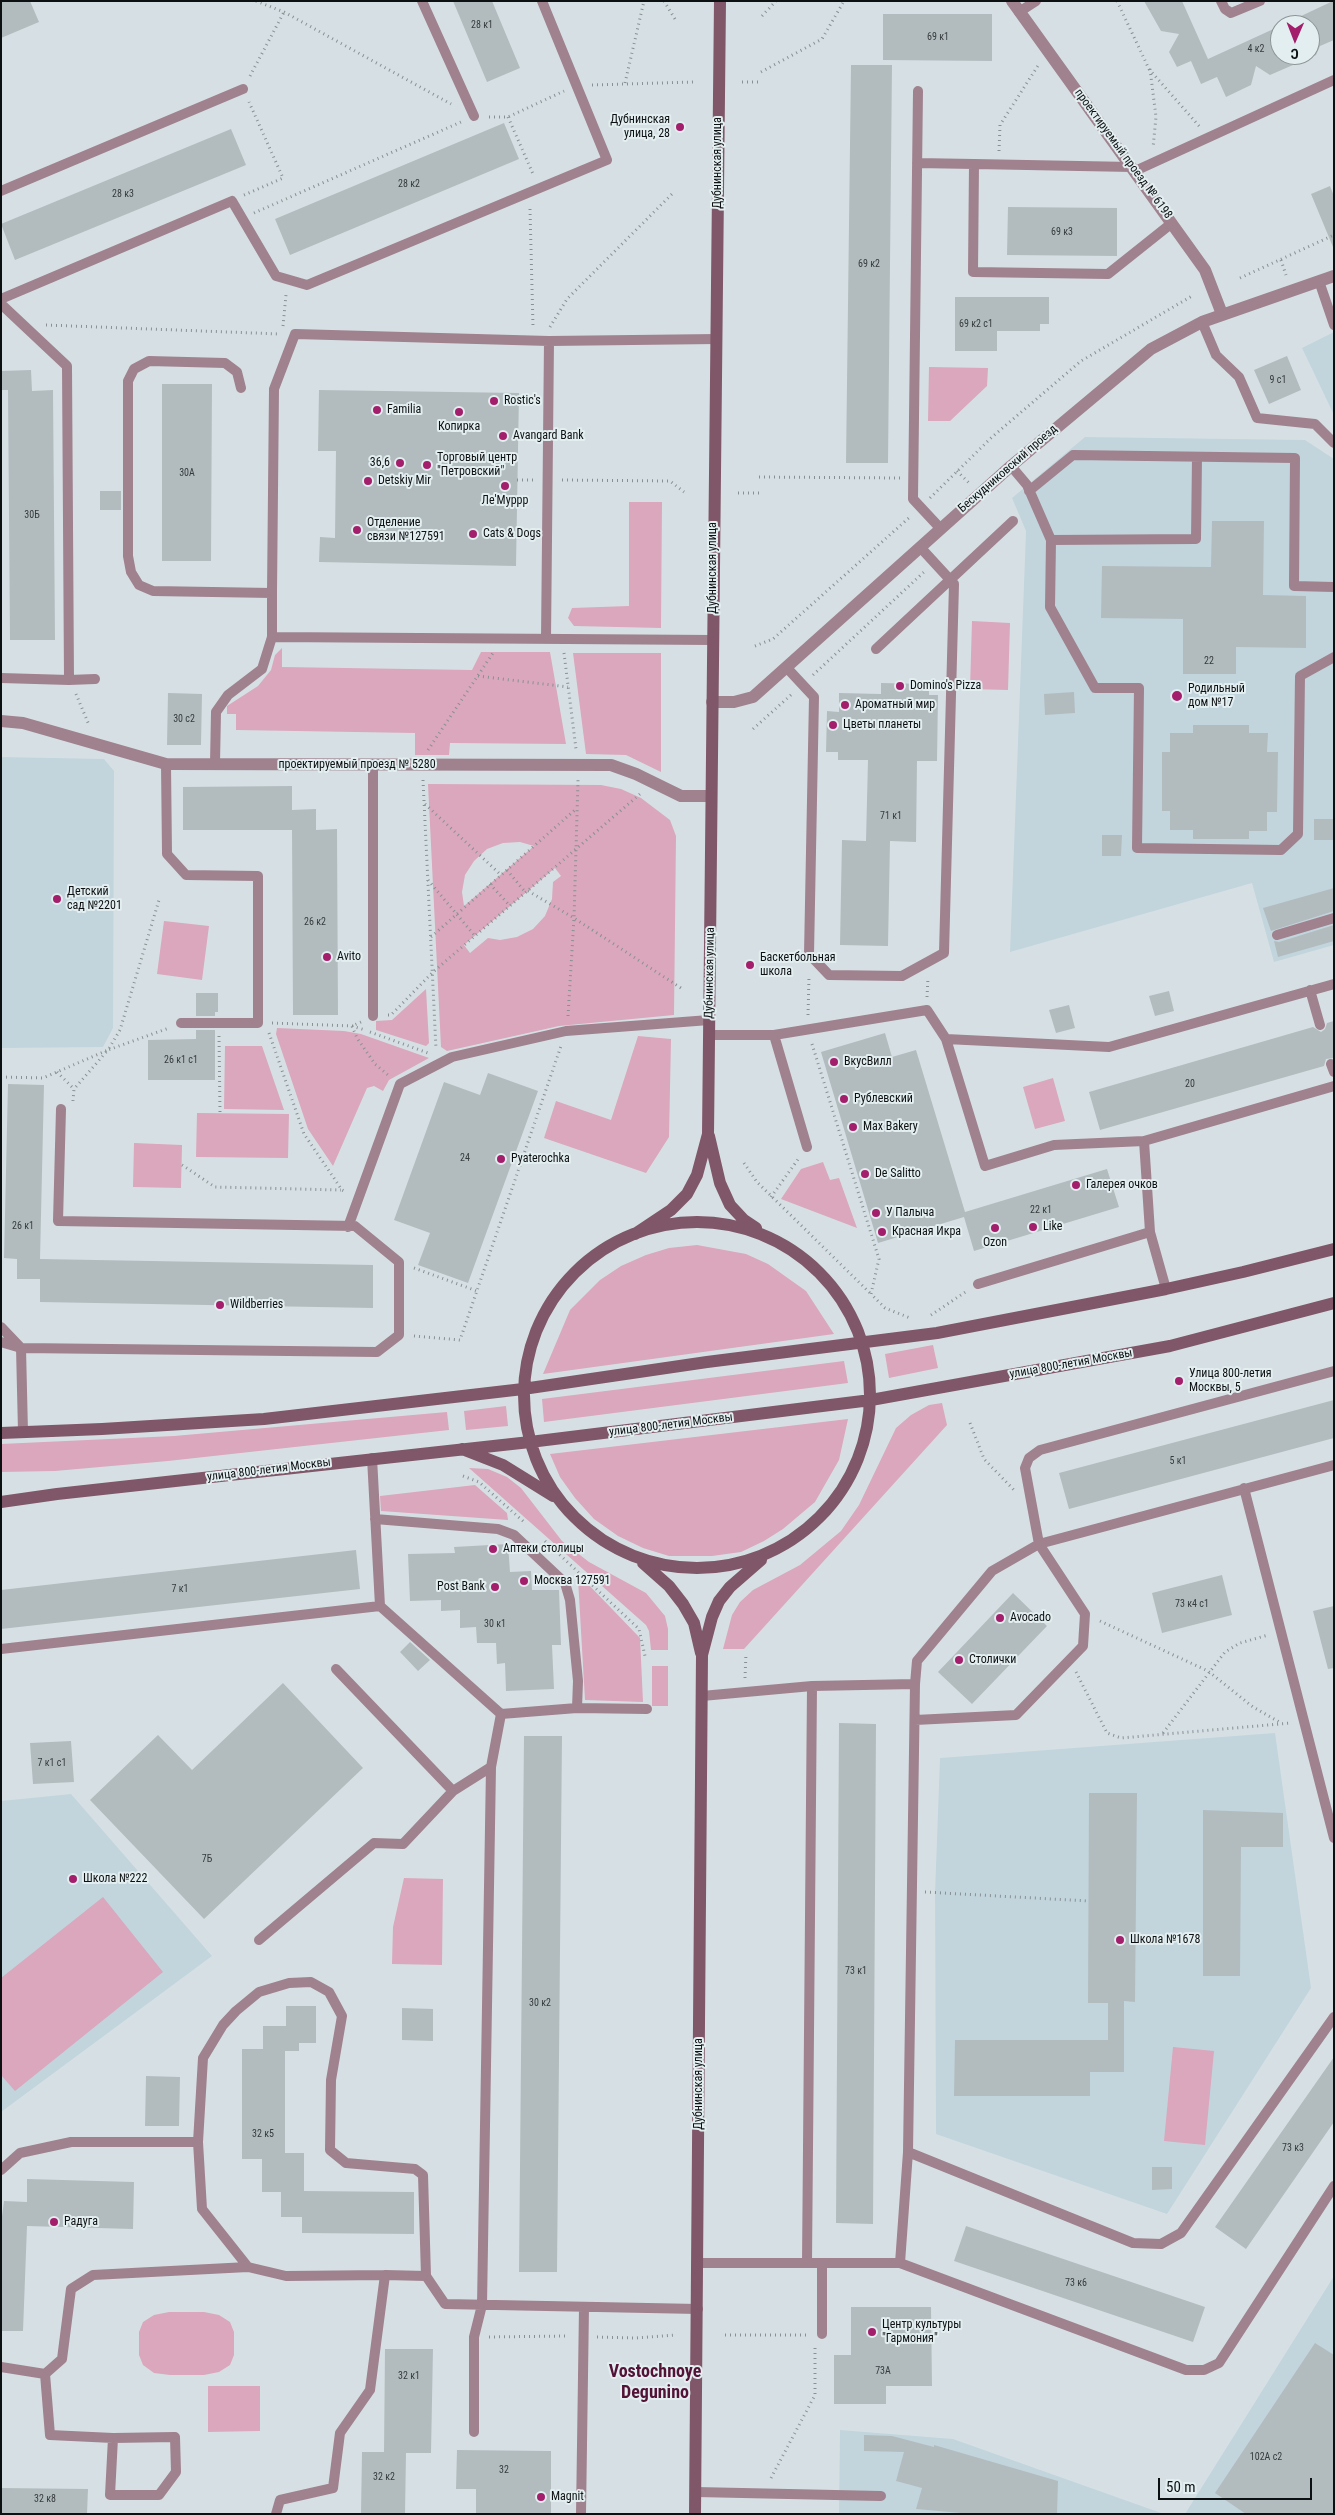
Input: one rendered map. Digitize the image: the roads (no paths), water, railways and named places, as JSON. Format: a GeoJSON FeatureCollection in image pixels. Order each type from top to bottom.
{"type":"FeatureCollection","features":[{"type":"Feature","properties":{"kind":"main road","name":"Дубнинская улица"},"geometry":{"type":"LineString","coordinates":[[720,1],[708,1134],[720,1183],[730,1205],[744,1220],[771,1238]]}},
{"type":"Feature","properties":{"kind":"main road","name":"Дубнинская улица"},"geometry":{"type":"LineString","coordinates":[[635,1234],[671,1210],[687,1194],[697,1175],[708,1134]]}},
{"type":"Feature","properties":{"kind":"main road"},"geometry":{"type":"LineString","coordinates":[[460,1448],[510,1469],[558,1500],[592,1533],[633,1556],[656,1564],[703,1568],[742,1562],[772,1552],[811,1525],[842,1490],[862,1447],[871,1400],[870,1377],[862,1343],[848,1310],[819,1272],[802,1257],[771,1238],[738,1227],[690,1222],[665,1225],[635,1234],[601,1250],[582,1265],[551,1300],[531,1343],[523,1390],[524,1413],[530,1442],[542,1473],[558,1500]]}},
{"type":"Feature","properties":{"kind":"main road"},"geometry":{"type":"LineString","coordinates":[[1,1433],[264,1418],[523,1390],[707,1362],[862,1343],[1024,1317],[1166,1289],[1334,1249]]}},
{"type":"Feature","properties":{"kind":"main road","name":"улица 800-летия Москвы"},"geometry":{"type":"LineString","coordinates":[[1,1502],[460,1448],[530,1442],[871,1400],[1170,1346],[1334,1303]]}},
{"type":"Feature","properties":{"kind":"main road"},"geometry":{"type":"LineString","coordinates":[[1,1495],[57,1494]]}},
{"type":"Feature","properties":{"kind":"main road","name":"Дубнинская улица"},"geometry":{"type":"LineString","coordinates":[[702,1655],[712,1616],[719,1601],[730,1587],[772,1552]]}},
{"type":"Feature","properties":{"kind":"main road","name":"Дубнинская улица"},"geometry":{"type":"LineString","coordinates":[[633,1556],[655,1572],[684,1604],[694,1623],[702,1655],[695,2514]]}},
{"type":"Feature","properties":{"kind":"street","name":"проектируемый проезд № 6198"},"geometry":{"type":"LineString","coordinates":[[1016,6],[1205,270],[1222,314]]}},
{"type":"Feature","properties":{"kind":"street","name":"Бескудниковский проезд"},"geometry":{"type":"LineString","coordinates":[[712,702],[734,702],[753,697],[940,528],[1150,349],[1202,322],[1222,314],[1334,276]]}},
{"type":"Feature","properties":{"kind":"street","name":"проектируемый проезд № 5280"},"geometry":{"type":"LineString","coordinates":[[1,721],[24,723],[166,764],[611,765],[636,774],[681,796],[711,796]]}},
{"type":"Feature","properties":{"kind":"lane"},"geometry":{"type":"LineString","coordinates":[[422,1],[474,116]]}},
{"type":"Feature","properties":{"kind":"lane"},"geometry":{"type":"LineString","coordinates":[[1,299],[232,201],[276,276],[307,285],[607,160],[542,1]]}},
{"type":"Feature","properties":{"kind":"lane"},"geometry":{"type":"LineString","coordinates":[[1016,6],[1036,1]]}},
{"type":"Feature","properties":{"kind":"lane"},"geometry":{"type":"LineString","coordinates":[[1221,1],[1225,9],[1231,13],[1260,1]]}},
{"type":"Feature","properties":{"kind":"lane"},"geometry":{"type":"LineString","coordinates":[[917,163],[1134,169],[1152,163],[1334,80]]}},
{"type":"Feature","properties":{"kind":"lane"},"geometry":{"type":"LineString","coordinates":[[1,191],[243,88]]}},
{"type":"Feature","properties":{"kind":"lane"},"geometry":{"type":"LineString","coordinates":[[918,91],[913,500],[940,528]]}},
{"type":"Feature","properties":{"kind":"lane"},"geometry":{"type":"LineString","coordinates":[[974,164],[973,272],[1108,274],[1172,223]]}},
{"type":"Feature","properties":{"kind":"lane"},"geometry":{"type":"LineString","coordinates":[[1318,281],[1334,325]]}},
{"type":"Feature","properties":{"kind":"lane"},"geometry":{"type":"LineString","coordinates":[[1,304],[67,366],[70,680]]}},
{"type":"Feature","properties":{"kind":"lane"},"geometry":{"type":"LineString","coordinates":[[1202,322],[1216,355],[1239,377],[1257,418],[1314,424],[1334,443]]}},
{"type":"Feature","properties":{"kind":"lane"},"geometry":{"type":"LineString","coordinates":[[215,764],[216,712],[228,695],[262,669],[272,637],[274,389],[295,334],[541,341],[716,339]]}},
{"type":"Feature","properties":{"kind":"lane"},"geometry":{"type":"LineString","coordinates":[[541,341],[546,639]]}},
{"type":"Feature","properties":{"kind":"lane"},"geometry":{"type":"LineString","coordinates":[[241,388],[237,372],[225,363],[149,361],[134,369],[128,381],[128,556],[131,572],[139,585],[153,591],[272,593]]}},
{"type":"Feature","properties":{"kind":"lane"},"geometry":{"type":"LineString","coordinates":[[1029,491],[1073,455],[1295,458],[1294,586],[1334,587]]}},
{"type":"Feature","properties":{"kind":"lane"},"geometry":{"type":"LineString","coordinates":[[1050,540],[1196,539],[1197,457]]}},
{"type":"Feature","properties":{"kind":"lane"},"geometry":{"type":"LineString","coordinates":[[1011,466],[1029,491],[1050,540],[1050,607],[1095,688],[1139,688],[1137,848],[1281,850],[1298,834],[1300,676],[1334,657]]}},
{"type":"Feature","properties":{"kind":"lane"},"geometry":{"type":"LineString","coordinates":[[876,649],[1013,521]]}},
{"type":"Feature","properties":{"kind":"lane"},"geometry":{"type":"LineString","coordinates":[[787,668],[814,697],[809,954],[830,975],[902,976],[944,953],[954,584],[920,547]]}},
{"type":"Feature","properties":{"kind":"lane"},"geometry":{"type":"LineString","coordinates":[[272,637],[713,640]]}},
{"type":"Feature","properties":{"kind":"lane"},"geometry":{"type":"LineString","coordinates":[[1,678],[95,680]]}},
{"type":"Feature","properties":{"kind":"lane"},"geometry":{"type":"LineString","coordinates":[[166,764],[167,854],[186,875],[258,876],[258,1023],[181,1023]]}},
{"type":"Feature","properties":{"kind":"lane"},"geometry":{"type":"LineString","coordinates":[[373,765],[373,1016]]}},
{"type":"Feature","properties":{"kind":"lane"},"geometry":{"type":"LineString","coordinates":[[1277,935],[1334,918]]}},
{"type":"Feature","properties":{"kind":"lane"},"geometry":{"type":"LineString","coordinates":[[946,1039],[1109,1047],[1334,984]]}},
{"type":"Feature","properties":{"kind":"lane"},"geometry":{"type":"LineString","coordinates":[[1310,990],[1320,1025]]}},
{"type":"Feature","properties":{"kind":"lane"},"geometry":{"type":"LineString","coordinates":[[709,1035],[774,1035],[926,1010],[946,1039],[985,1166],[1054,1146],[1144,1140],[1334,1086]]}},
{"type":"Feature","properties":{"kind":"lane"},"geometry":{"type":"LineString","coordinates":[[348,1227],[400,1084],[452,1056],[566,1031],[709,1020]]}},
{"type":"Feature","properties":{"kind":"lane"},"geometry":{"type":"LineString","coordinates":[[774,1035],[807,1147]]}},
{"type":"Feature","properties":{"kind":"lane"},"geometry":{"type":"LineString","coordinates":[[1,1342],[21,1348],[377,1352],[399,1335],[399,1262],[355,1226],[58,1221],[61,1109]]}},
{"type":"Feature","properties":{"kind":"lane"},"geometry":{"type":"LineString","coordinates":[[1144,1140],[1150,1232],[1166,1289]]}},
{"type":"Feature","properties":{"kind":"lane"},"geometry":{"type":"LineString","coordinates":[[978,1284],[1150,1232]]}},
{"type":"Feature","properties":{"kind":"lane"},"geometry":{"type":"LineString","coordinates":[[1,1327],[21,1348],[23,1432]]}},
{"type":"Feature","properties":{"kind":"lane"},"geometry":{"type":"LineString","coordinates":[[915,1720],[1016,1715],[1083,1646],[1084,1614],[1039,1544],[1030,1506],[1025,1468],[1029,1458],[1040,1450],[1334,1372]]}},
{"type":"Feature","properties":{"kind":"lane"},"geometry":{"type":"LineString","coordinates":[[372,1458],[380,1606],[501,1714],[577,1708],[647,1709]]}},
{"type":"Feature","properties":{"kind":"lane"},"geometry":{"type":"LineString","coordinates":[[900,2263],[908,2152],[916,1660],[992,1571],[1039,1544],[1334,1464]]}},
{"type":"Feature","properties":{"kind":"lane"},"geometry":{"type":"LineString","coordinates":[[1244,1488],[1334,1838]]}},
{"type":"Feature","properties":{"kind":"lane"},"geometry":{"type":"LineString","coordinates":[[375,1519],[498,1528],[514,1535],[565,1583],[570,1600],[574,1636],[578,1681],[577,1708]]}},
{"type":"Feature","properties":{"kind":"lane"},"geometry":{"type":"LineString","coordinates":[[1,1649],[380,1606]]}},
{"type":"Feature","properties":{"kind":"lane"},"geometry":{"type":"LineString","coordinates":[[336,1669],[454,1791]]}},
{"type":"Feature","properties":{"kind":"lane"},"geometry":{"type":"LineString","coordinates":[[702,1696],[812,1686],[915,1684]]}},
{"type":"Feature","properties":{"kind":"lane"},"geometry":{"type":"LineString","coordinates":[[807,2262],[812,1686]]}},
{"type":"Feature","properties":{"kind":"lane"},"geometry":{"type":"LineString","coordinates":[[474,2432],[474,2337],[482,2305],[491,1767],[501,1714]]}},
{"type":"Feature","properties":{"kind":"lane"},"geometry":{"type":"LineString","coordinates":[[259,1940],[374,1843],[403,1844],[454,1791],[491,1767]]}},
{"type":"Feature","properties":{"kind":"lane"},"geometry":{"type":"LineString","coordinates":[[248,2267],[202,2209],[198,2142],[203,2058],[223,2025],[236,2010],[259,1992],[289,1983],[311,1982],[329,1992],[342,2016],[331,2080],[330,2150],[346,2163],[415,2169],[423,2175],[426,2276],[446,2304],[698,2309]]}},
{"type":"Feature","properties":{"kind":"lane"},"geometry":{"type":"LineString","coordinates":[[908,2152],[1133,2243],[1161,2244],[1181,2233],[1334,2017]]}},
{"type":"Feature","properties":{"kind":"lane"},"geometry":{"type":"LineString","coordinates":[[1,2170],[20,2154],[71,2142],[198,2142]]}},
{"type":"Feature","properties":{"kind":"lane"},"geometry":{"type":"LineString","coordinates":[[698,2263],[900,2263],[1186,2370],[1204,2370],[1219,2362],[1334,2186]]}},
{"type":"Feature","properties":{"kind":"lane"},"geometry":{"type":"LineString","coordinates":[[818,2334],[822,2263]]}},
{"type":"Feature","properties":{"kind":"lane"},"geometry":{"type":"LineString","coordinates":[[45,2374],[62,2359],[72,2289],[92,2275],[248,2267],[286,2276],[426,2276]]}},
{"type":"Feature","properties":{"kind":"lane"},"geometry":{"type":"LineString","coordinates":[[276,2514],[280,2500],[333,2488],[340,2433],[370,2390],[386,2275]]}},
{"type":"Feature","properties":{"kind":"lane"},"geometry":{"type":"LineString","coordinates":[[581,2514],[584,2307]]}},
{"type":"Feature","properties":{"kind":"lane"},"geometry":{"type":"LineString","coordinates":[[1,2367],[45,2374]]}},
{"type":"Feature","properties":{"kind":"lane"},"geometry":{"type":"LineString","coordinates":[[45,2374],[50,2435],[113,2438],[175,2437],[176,2472],[159,2496],[110,2495],[113,2438]]}},
{"type":"Feature","properties":{"kind":"lane"},"geometry":{"type":"LineString","coordinates":[[696,2492],[881,2496]]}},
{"type":"Feature","properties":{"kind":"place","name":"Дубнинская улица, 28"},"geometry":{"type":"Point","coordinates":[680,127]}},
{"type":"Feature","properties":{"kind":"place","name":"Rostic's"},"geometry":{"type":"Point","coordinates":[494,401]}},
{"type":"Feature","properties":{"kind":"place","name":"Familia"},"geometry":{"type":"Point","coordinates":[377,410]}},
{"type":"Feature","properties":{"kind":"place","name":"Копирка"},"geometry":{"type":"Point","coordinates":[459,412]}},
{"type":"Feature","properties":{"kind":"place","name":"Avangard Bank"},"geometry":{"type":"Point","coordinates":[503,436]}},
{"type":"Feature","properties":{"kind":"place","name":"36,6"},"geometry":{"type":"Point","coordinates":[400,463]}},
{"type":"Feature","properties":{"kind":"place","name":"Торговый центр \"Петровский\""},"geometry":{"type":"Point","coordinates":[427,465]}},
{"type":"Feature","properties":{"kind":"place","name":"Detskiy Mir"},"geometry":{"type":"Point","coordinates":[368,481]}},
{"type":"Feature","properties":{"kind":"place","name":"Ле'Муррр"},"geometry":{"type":"Point","coordinates":[505,486]}},
{"type":"Feature","properties":{"kind":"place","name":"Отделение связи №127591"},"geometry":{"type":"Point","coordinates":[357,530]}},
{"type":"Feature","properties":{"kind":"place","name":"Cats & Dogs"},"geometry":{"type":"Point","coordinates":[473,534]}},
{"type":"Feature","properties":{"kind":"place","name":"Domino's Pizza"},"geometry":{"type":"Point","coordinates":[900,686]}},
{"type":"Feature","properties":{"kind":"place","name":"Родильный дом №17"},"geometry":{"type":"Point","coordinates":[1177,696]}},
{"type":"Feature","properties":{"kind":"place","name":"Ароматный мир"},"geometry":{"type":"Point","coordinates":[845,705]}},
{"type":"Feature","properties":{"kind":"place","name":"Цветы планеты"},"geometry":{"type":"Point","coordinates":[833,725]}},
{"type":"Feature","properties":{"kind":"place","name":"Детский сад №2201"},"geometry":{"type":"Point","coordinates":[57,899]}},
{"type":"Feature","properties":{"kind":"place","name":"Avito"},"geometry":{"type":"Point","coordinates":[327,957]}},
{"type":"Feature","properties":{"kind":"place","name":"Баскетбольная школа"},"geometry":{"type":"Point","coordinates":[750,965]}},
{"type":"Feature","properties":{"kind":"place","name":"ВкусВилл"},"geometry":{"type":"Point","coordinates":[834,1062]}},
{"type":"Feature","properties":{"kind":"place","name":"Рублевский"},"geometry":{"type":"Point","coordinates":[844,1099]}},
{"type":"Feature","properties":{"kind":"place","name":"Max Bakery"},"geometry":{"type":"Point","coordinates":[853,1127]}},
{"type":"Feature","properties":{"kind":"place","name":"Pyaterochka"},"geometry":{"type":"Point","coordinates":[501,1159]}},
{"type":"Feature","properties":{"kind":"place","name":"De Salitto"},"geometry":{"type":"Point","coordinates":[865,1174]}},
{"type":"Feature","properties":{"kind":"place","name":"Галерея очков"},"geometry":{"type":"Point","coordinates":[1076,1185]}},
{"type":"Feature","properties":{"kind":"place","name":"У Палыча"},"geometry":{"type":"Point","coordinates":[876,1213]}},
{"type":"Feature","properties":{"kind":"place","name":"Like"},"geometry":{"type":"Point","coordinates":[1033,1227]}},
{"type":"Feature","properties":{"kind":"place","name":"Ozon"},"geometry":{"type":"Point","coordinates":[995,1228]}},
{"type":"Feature","properties":{"kind":"place","name":"Красная Икра"},"geometry":{"type":"Point","coordinates":[882,1232]}},
{"type":"Feature","properties":{"kind":"place","name":"Wildberries"},"geometry":{"type":"Point","coordinates":[220,1305]}},
{"type":"Feature","properties":{"kind":"place","name":"Улица 800-летия Москвы, 5"},"geometry":{"type":"Point","coordinates":[1179,1381]}},
{"type":"Feature","properties":{"kind":"place","name":"Аптеки столицы"},"geometry":{"type":"Point","coordinates":[493,1549]}},
{"type":"Feature","properties":{"kind":"place","name":"Москва 127591"},"geometry":{"type":"Point","coordinates":[524,1581]}},
{"type":"Feature","properties":{"kind":"place","name":"Post Bank"},"geometry":{"type":"Point","coordinates":[495,1587]}},
{"type":"Feature","properties":{"kind":"place","name":"Avocado"},"geometry":{"type":"Point","coordinates":[1000,1618]}},
{"type":"Feature","properties":{"kind":"place","name":"Столички"},"geometry":{"type":"Point","coordinates":[959,1660]}},
{"type":"Feature","properties":{"kind":"place","name":"Школа №222"},"geometry":{"type":"Point","coordinates":[73,1879]}},
{"type":"Feature","properties":{"kind":"place","name":"Школа №1678"},"geometry":{"type":"Point","coordinates":[1120,1940]}},
{"type":"Feature","properties":{"kind":"place","name":"Радуга"},"geometry":{"type":"Point","coordinates":[54,2222]}},
{"type":"Feature","properties":{"kind":"place","name":"Центр культуры \"Гармония\""},"geometry":{"type":"Point","coordinates":[872,2332]}},
{"type":"Feature","properties":{"kind":"place","name":"Magnit"},"geometry":{"type":"Point","coordinates":[541,2497]}},
{"type":"Feature","properties":{"kind":"district","name":"Vostochnoye Degunino"},"geometry":{"type":"Point","coordinates":[655,2382]}}]}
